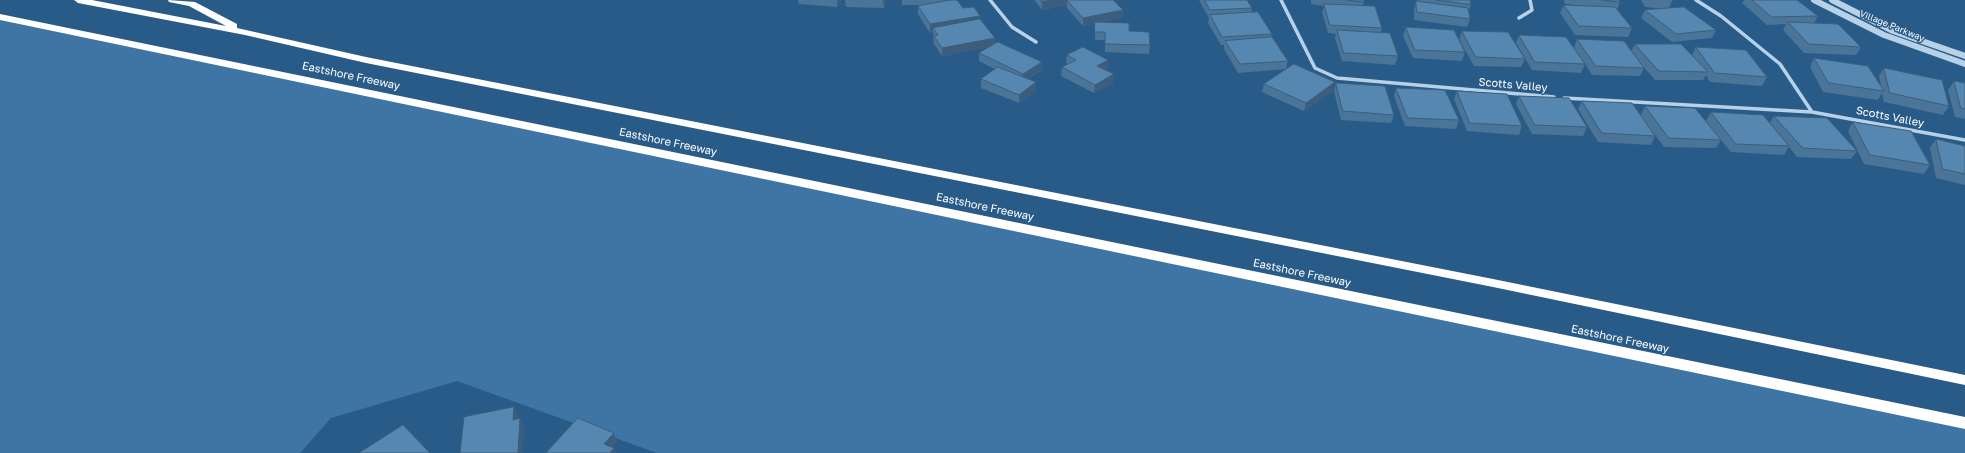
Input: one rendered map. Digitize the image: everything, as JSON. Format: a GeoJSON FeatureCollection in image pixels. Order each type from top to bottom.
{"type":"FeatureCollection","features":[{"type":"Feature","properties":{"kind":"highway","name":"Eastshore Freeway"},"geometry":{"type":"LineString","coordinates":[[78,0],[246,32],[366,60],[1485,282],[1965,380]]}},
{"type":"Feature","properties":{"kind":"highway"},"geometry":{"type":"LineString","coordinates":[[172,0],[192,4],[246,32]]}},
{"type":"Feature","properties":{"kind":"highway","name":"Eastshore Freeway"},"geometry":{"type":"LineString","coordinates":[[0,16],[1965,423]]}},
{"type":"Feature","properties":{"kind":"street"},"geometry":{"type":"LineString","coordinates":[[990,0],[1012,27],[1036,42]]}},
{"type":"Feature","properties":{"kind":"street","name":"Scotts Valley"},"geometry":{"type":"LineString","coordinates":[[1281,0],[1315,68],[1337,78],[1590,101],[1812,112],[1965,140]]}},
{"type":"Feature","properties":{"kind":"street"},"geometry":{"type":"LineString","coordinates":[[1519,18],[1532,10],[1530,0]]}},
{"type":"Feature","properties":{"kind":"street"},"geometry":{"type":"LineString","coordinates":[[1696,0],[1721,16],[1780,64],[1812,112]]}},
{"type":"Feature","properties":{"kind":"street","name":"Village Parkway"},"geometry":{"type":"LineString","coordinates":[[1814,0],[1884,35],[1965,64]]}},
{"type":"Feature","properties":{"kind":"street","name":"Village Parkway"},"geometry":{"type":"LineString","coordinates":[[1832,0],[1893,31],[1965,56]]}},
{"type":"Feature","properties":{"kind":"shaded area"},"geometry":{"type":"Polygon","coordinates":[[[0,17],[1965,423],[1965,453],[657,453],[457,381],[331,418],[300,453],[0,453],[0,17]]]}},
{"type":"Feature","properties":{"kind":"building"},"geometry":{"type":"Polygon","coordinates":[[[957,0],[963,8],[974,7],[980,16],[930,24],[918,6],[957,0]]]}},
{"type":"Feature","properties":{"kind":"building"},"geometry":{"type":"Polygon","coordinates":[[[1041,0],[1052,0],[1042,2],[1041,0]]]}},
{"type":"Feature","properties":{"kind":"building"},"geometry":{"type":"Polygon","coordinates":[[[1067,0],[1113,0],[1123,10],[1083,18],[1067,0]]]}},
{"type":"Feature","properties":{"kind":"building"},"geometry":{"type":"Polygon","coordinates":[[[1205,0],[1247,0],[1252,8],[1210,10],[1205,0]]]}},
{"type":"Feature","properties":{"kind":"building"},"geometry":{"type":"Polygon","coordinates":[[[1347,0],[1364,0],[1364,2],[1347,0]]]}},
{"type":"Feature","properties":{"kind":"building"},"geometry":{"type":"Polygon","coordinates":[[[1436,0],[1470,0],[1471,4],[1436,0]]]}},
{"type":"Feature","properties":{"kind":"building"},"geometry":{"type":"Polygon","coordinates":[[[1602,0],[1619,0],[1620,2],[1602,0]]]}},
{"type":"Feature","properties":{"kind":"building"},"geometry":{"type":"Polygon","coordinates":[[[1752,0],[1797,0],[1818,16],[1772,17],[1752,0]]]}},
{"type":"Feature","properties":{"kind":"building"},"geometry":{"type":"Polygon","coordinates":[[[1416,1],[1468,8],[1470,19],[1417,12],[1416,1]]]}},
{"type":"Feature","properties":{"kind":"building"},"geometry":{"type":"Polygon","coordinates":[[[1324,4],[1375,6],[1382,28],[1330,25],[1324,4]]]}},
{"type":"Feature","properties":{"kind":"building"},"geometry":{"type":"Polygon","coordinates":[[[1564,5],[1615,7],[1632,28],[1579,26],[1564,5]]]}},
{"type":"Feature","properties":{"kind":"building"},"geometry":{"type":"Polygon","coordinates":[[[1684,7],[1716,30],[1676,34],[1645,10],[1684,7]]]}},
{"type":"Feature","properties":{"kind":"building"},"geometry":{"type":"Polygon","coordinates":[[[1258,12],[1272,34],[1222,37],[1210,15],[1258,12]]]}},
{"type":"Feature","properties":{"kind":"building"},"geometry":{"type":"Polygon","coordinates":[[[980,19],[995,38],[942,48],[934,36],[938,35],[933,28],[980,19]]]}},
{"type":"Feature","properties":{"kind":"building"},"geometry":{"type":"Polygon","coordinates":[[[1095,22],[1129,23],[1129,31],[1149,32],[1150,45],[1105,44],[1105,32],[1095,32],[1095,22]]]}},
{"type":"Feature","properties":{"kind":"building"},"geometry":{"type":"Polygon","coordinates":[[[1788,22],[1838,24],[1861,47],[1809,44],[1788,22]]]}},
{"type":"Feature","properties":{"kind":"building"},"geometry":{"type":"Polygon","coordinates":[[[1406,27],[1454,30],[1465,52],[1415,50],[1406,27]]]}},
{"type":"Feature","properties":{"kind":"building"},"geometry":{"type":"Polygon","coordinates":[[[1337,30],[1390,33],[1398,56],[1344,53],[1337,30]]]}},
{"type":"Feature","properties":{"kind":"building"},"geometry":{"type":"Polygon","coordinates":[[[1462,31],[1508,32],[1525,59],[1476,57],[1462,31]]]}},
{"type":"Feature","properties":{"kind":"building"},"geometry":{"type":"Polygon","coordinates":[[[1519,35],[1566,37],[1585,64],[1535,62],[1519,35]]]}},
{"type":"Feature","properties":{"kind":"building"},"geometry":{"type":"Polygon","coordinates":[[[1272,37],[1288,61],[1240,64],[1225,41],[1272,37]]]}},
{"type":"Feature","properties":{"kind":"building"},"geometry":{"type":"Polygon","coordinates":[[[1577,39],[1624,41],[1644,68],[1596,66],[1577,39]]]}},
{"type":"Feature","properties":{"kind":"building"},"geometry":{"type":"Polygon","coordinates":[[[998,42],[1042,62],[1023,74],[979,53],[998,42]]]}},
{"type":"Feature","properties":{"kind":"building"},"geometry":{"type":"Polygon","coordinates":[[[1635,44],[1681,44],[1708,72],[1659,71],[1635,44]]]}},
{"type":"Feature","properties":{"kind":"building"},"geometry":{"type":"Polygon","coordinates":[[[1083,47],[1108,60],[1097,66],[1114,74],[1095,85],[1062,67],[1076,60],[1067,55],[1083,47]]]}},
{"type":"Feature","properties":{"kind":"building"},"geometry":{"type":"Polygon","coordinates":[[[1696,47],[1746,50],[1767,77],[1715,73],[1696,47]]]}},
{"type":"Feature","properties":{"kind":"building"},"geometry":{"type":"Polygon","coordinates":[[[1814,58],[1868,66],[1884,91],[1829,83],[1814,58]]]}},
{"type":"Feature","properties":{"kind":"building"},"geometry":{"type":"Polygon","coordinates":[[[1294,64],[1335,82],[1306,103],[1264,84],[1294,64]]]}},
{"type":"Feature","properties":{"kind":"building"},"geometry":{"type":"Polygon","coordinates":[[[998,67],[1036,82],[1019,95],[981,79],[998,67]]]}},
{"type":"Feature","properties":{"kind":"building"},"geometry":{"type":"Polygon","coordinates":[[[1884,68],[1942,80],[1949,106],[1890,93],[1884,68]]]}},
{"type":"Feature","properties":{"kind":"building"},"geometry":{"type":"Polygon","coordinates":[[[1954,81],[1965,83],[1965,109],[1961,108],[1954,81]]]}},
{"type":"Feature","properties":{"kind":"building"},"geometry":{"type":"Polygon","coordinates":[[[1336,83],[1385,86],[1394,115],[1343,111],[1336,83]]]}},
{"type":"Feature","properties":{"kind":"building"},"geometry":{"type":"Polygon","coordinates":[[[1396,88],[1445,90],[1459,120],[1408,118],[1396,88]]]}},
{"type":"Feature","properties":{"kind":"building"},"geometry":{"type":"Polygon","coordinates":[[[1457,91],[1507,94],[1522,126],[1470,123],[1457,91]]]}},
{"type":"Feature","properties":{"kind":"building"},"geometry":{"type":"Polygon","coordinates":[[[1519,96],[1569,98],[1587,127],[1535,125],[1519,96]]]}},
{"type":"Feature","properties":{"kind":"building"},"geometry":{"type":"Polygon","coordinates":[[[1582,101],[1632,103],[1655,136],[1602,133],[1582,101]]]}},
{"type":"Feature","properties":{"kind":"building"},"geometry":{"type":"Polygon","coordinates":[[[1645,106],[1695,108],[1721,140],[1669,138],[1645,106]]]}},
{"type":"Feature","properties":{"kind":"building"},"geometry":{"type":"Polygon","coordinates":[[[1711,112],[1763,115],[1789,146],[1736,144],[1711,112]]]}},
{"type":"Feature","properties":{"kind":"building"},"geometry":{"type":"Polygon","coordinates":[[[1774,116],[1827,118],[1857,151],[1803,148],[1774,116]]]}},
{"type":"Feature","properties":{"kind":"building"},"geometry":{"type":"Polygon","coordinates":[[[1853,122],[1911,131],[1930,165],[1870,155],[1853,122]]]}},
{"type":"Feature","properties":{"kind":"building"},"geometry":{"type":"Polygon","coordinates":[[[1936,139],[1965,146],[1965,174],[1943,169],[1936,139]]]}},
{"type":"Feature","properties":{"kind":"building"},"geometry":{"type":"Polygon","coordinates":[[[514,407],[513,420],[520,418],[518,453],[460,453],[464,417],[514,407]]]}},
{"type":"Feature","properties":{"kind":"building"},"geometry":{"type":"Polygon","coordinates":[[[578,418],[614,433],[604,444],[614,448],[610,453],[546,453],[578,418]]]}},
{"type":"Feature","properties":{"kind":"building"},"geometry":{"type":"Polygon","coordinates":[[[403,425],[430,453],[359,453],[403,425]]]}}]}
